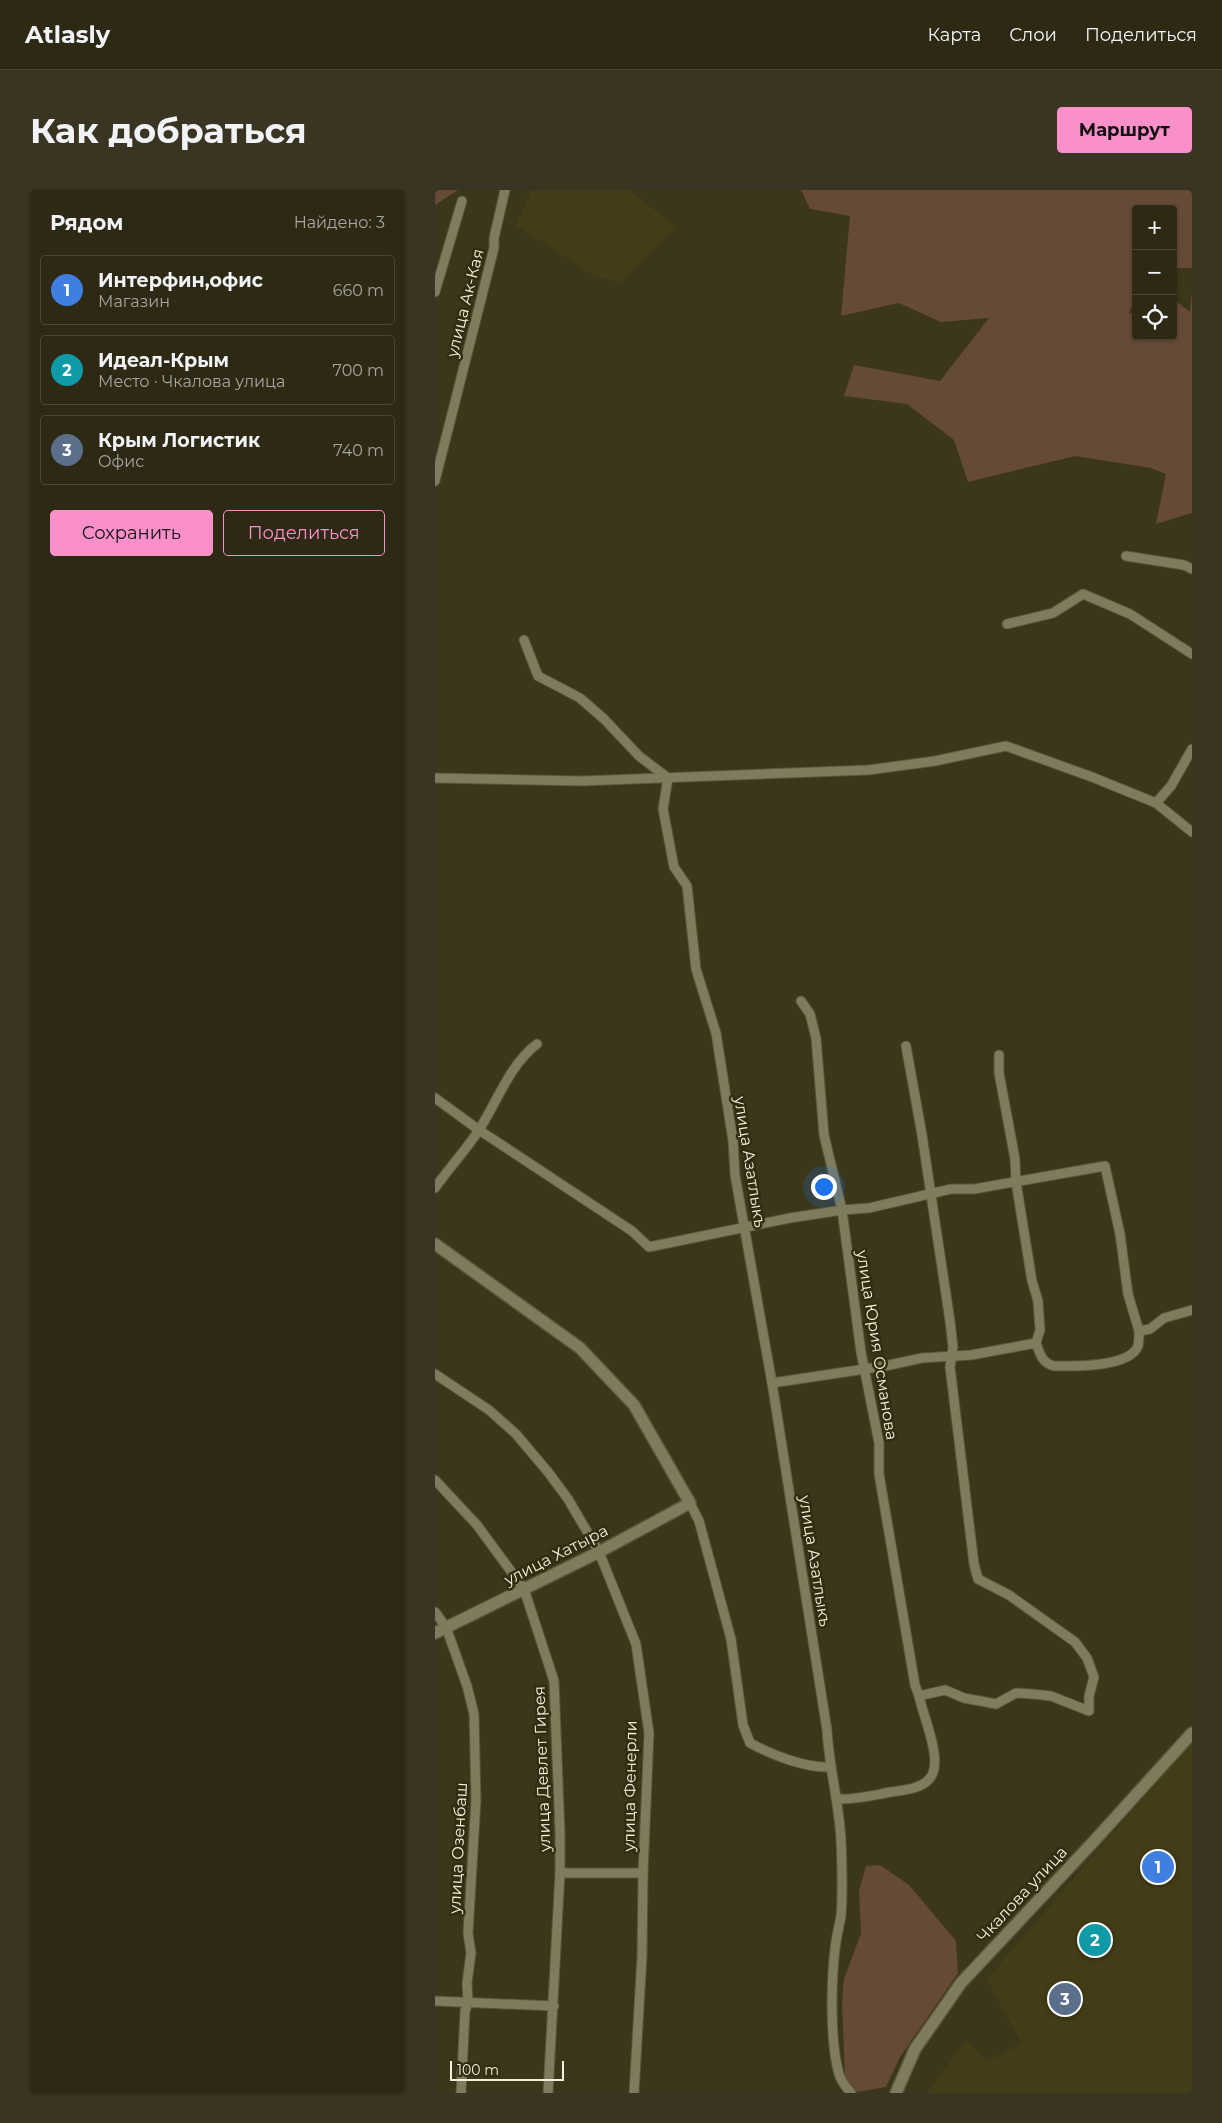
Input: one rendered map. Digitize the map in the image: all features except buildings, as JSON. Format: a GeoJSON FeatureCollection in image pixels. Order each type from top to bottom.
{"type":"FeatureCollection","features":[{"type":"Feature","properties":{"kind":"street","name":"улица Ак-Кая"},"geometry":{"type":"LineString","coordinates":[[436,476],[495,248],[494,238],[505,190]]}},
{"type":"Feature","properties":{"kind":"street"},"geometry":{"type":"LineString","coordinates":[[435,292],[462,201]]}},
{"type":"Feature","properties":{"kind":"street"},"geometry":{"type":"LineString","coordinates":[[1126,556],[1184,565],[1192,570]]}},
{"type":"Feature","properties":{"kind":"street"},"geometry":{"type":"LineString","coordinates":[[1007,624],[1053,613],[1083,594],[1130,614],[1192,654]]}},
{"type":"Feature","properties":{"kind":"street"},"geometry":{"type":"LineString","coordinates":[[524,640],[538,676],[580,698],[604,719],[639,756],[668,778]]}},
{"type":"Feature","properties":{"kind":"street"},"geometry":{"type":"LineString","coordinates":[[435,778],[582,781],[868,770],[935,761],[1006,746],[1092,777],[1156,803],[1192,832]]}},
{"type":"Feature","properties":{"kind":"street"},"geometry":{"type":"LineString","coordinates":[[1156,803],[1171,786],[1192,749]]}},
{"type":"Feature","properties":{"kind":"street","name":"улица Азатлыкъ"},"geometry":{"type":"LineString","coordinates":[[668,778],[663,809],[674,867],[687,886],[696,969],[716,1033],[733,1141],[735,1175],[771,1383],[827,1730],[830,1767],[837,1798],[841,1840],[841,1915],[832,1981],[835,2041],[839,2074],[851,2093]]}},
{"type":"Feature","properties":{"kind":"street","name":"улица Юрия Османова"},"geometry":{"type":"LineString","coordinates":[[801,1001],[810,1014],[816,1038],[825,1135],[842,1210],[854,1308],[879,1443],[879,1474],[915,1685],[934,1751],[935,1770],[931,1778],[920,1785],[904,1790],[837,1798]]}},
{"type":"Feature","properties":{"kind":"street"},"geometry":{"type":"LineString","coordinates":[[435,1188],[479,1130],[513,1073],[537,1044]]}},
{"type":"Feature","properties":{"kind":"street"},"geometry":{"type":"LineString","coordinates":[[906,1046],[923,1135],[930,1194],[950,1322],[953,1347],[950,1367],[957,1408],[958,1435],[974,1564],[978,1579],[1009,1595],[1075,1642],[1087,1658],[1094,1677],[1089,1696],[1089,1711],[1051,1696],[1032,1694],[1016,1693],[996,1704],[964,1698],[945,1690],[919,1696]]}},
{"type":"Feature","properties":{"kind":"street"},"geometry":{"type":"LineString","coordinates":[[435,1098],[479,1130],[632,1231],[649,1246],[842,1210],[869,1208],[961,1188],[974,1189],[1016,1182],[1105,1166],[1120,1234],[1128,1294],[1139,1331],[1138,1345],[1135,1351],[1127,1356],[1098,1366],[1054,1366],[1047,1364],[1042,1359],[1035,1343],[1040,1330],[1038,1301],[1032,1281],[1016,1182],[1015,1159],[999,1073],[999,1055]]}},
{"type":"Feature","properties":{"kind":"street"},"geometry":{"type":"LineString","coordinates":[[435,1244],[580,1348],[634,1405],[699,1521],[731,1639],[743,1725],[750,1743],[769,1754],[817,1768],[830,1767]]}},
{"type":"Feature","properties":{"kind":"street"},"geometry":{"type":"LineString","coordinates":[[1139,1331],[1150,1329],[1164,1318],[1192,1310]]}},
{"type":"Feature","properties":{"kind":"street"},"geometry":{"type":"LineString","coordinates":[[771,1383],[922,1358],[971,1354],[1035,1343]]}},
{"type":"Feature","properties":{"kind":"street","name":"улица Фенерли"},"geometry":{"type":"LineString","coordinates":[[435,1374],[489,1410],[516,1434],[568,1499],[599,1552],[636,1644],[649,1733],[643,1873],[642,1956],[634,2093]]}},
{"type":"Feature","properties":{"kind":"street","name":"улица Девлет Гирея"},"geometry":{"type":"LineString","coordinates":[[435,1480],[477,1525],[524,1590],[554,1681],[560,1873],[548,2093]]}},
{"type":"Feature","properties":{"kind":"street","name":"улица Хатыра"},"geometry":{"type":"LineString","coordinates":[[435,1633],[599,1552],[690,1503]]}},
{"type":"Feature","properties":{"kind":"street","name":"улица Озенбаш"},"geometry":{"type":"LineString","coordinates":[[435,1612],[446,1627],[467,1686],[474,1714],[476,1737],[477,1800],[468,1933],[471,1953],[467,1983],[468,2003],[465,2011],[461,2093]]}},
{"type":"Feature","properties":{"kind":"street","name":"Чкалова улица"},"geometry":{"type":"LineString","coordinates":[[896,2093],[915,2049],[961,1982],[1095,1840],[1192,1733]]}},
{"type":"Feature","properties":{"kind":"street"},"geometry":{"type":"LineString","coordinates":[[560,1873],[643,1873]]}},
{"type":"Feature","properties":{"kind":"street"},"geometry":{"type":"LineString","coordinates":[[435,2001],[554,2006]]}},
{"type":"Feature","properties":{"kind":"shaded area"},"geometry":{"type":"Polygon","coordinates":[[[435,190],[458,190],[435,205],[435,190]]]}},
{"type":"Feature","properties":{"kind":"shaded area"},"geometry":{"type":"Polygon","coordinates":[[[532,190],[629,190],[676,227],[621,282],[596,277],[516,225],[532,190]]]}},
{"type":"Feature","properties":{"kind":"shaded area"},"geometry":{"type":"Polygon","coordinates":[[[801,190],[1192,190],[1192,268],[1177,268],[1177,205],[1132,205],[1132,306],[1129,314],[1132,313],[1132,340],[1177,340],[1177,302],[1190,312],[1192,291],[1192,513],[1156,524],[1166,474],[1151,468],[1075,456],[968,482],[954,440],[907,404],[844,396],[854,365],[940,381],[989,318],[941,322],[899,303],[841,316],[850,216],[810,209],[801,190]]]}},
{"type":"Feature","properties":{"kind":"shaded area"},"geometry":{"type":"Polygon","coordinates":[[[1192,1742],[1192,2093],[927,2093],[966,2040],[986,2062],[1022,2044],[987,1979],[1192,1742]]]}},
{"type":"Feature","properties":{"kind":"shaded area"},"geometry":{"type":"Polygon","coordinates":[[[880,1865],[909,1885],[956,1941],[958,1973],[900,2057],[886,2087],[857,2092],[845,2079],[842,2002],[844,1979],[861,1933],[859,1891],[866,1866],[880,1865]]]}},
{"type":"Feature","properties":{"kind":"place","name":"Интерфин,офис"},"geometry":{"type":"Point","coordinates":[1158,1867]}},
{"type":"Feature","properties":{"kind":"place","name":"Идеал-Крым"},"geometry":{"type":"Point","coordinates":[1095,1940]}},
{"type":"Feature","properties":{"kind":"place","name":"Крым Логистик"},"geometry":{"type":"Point","coordinates":[1065,1999]}}]}
